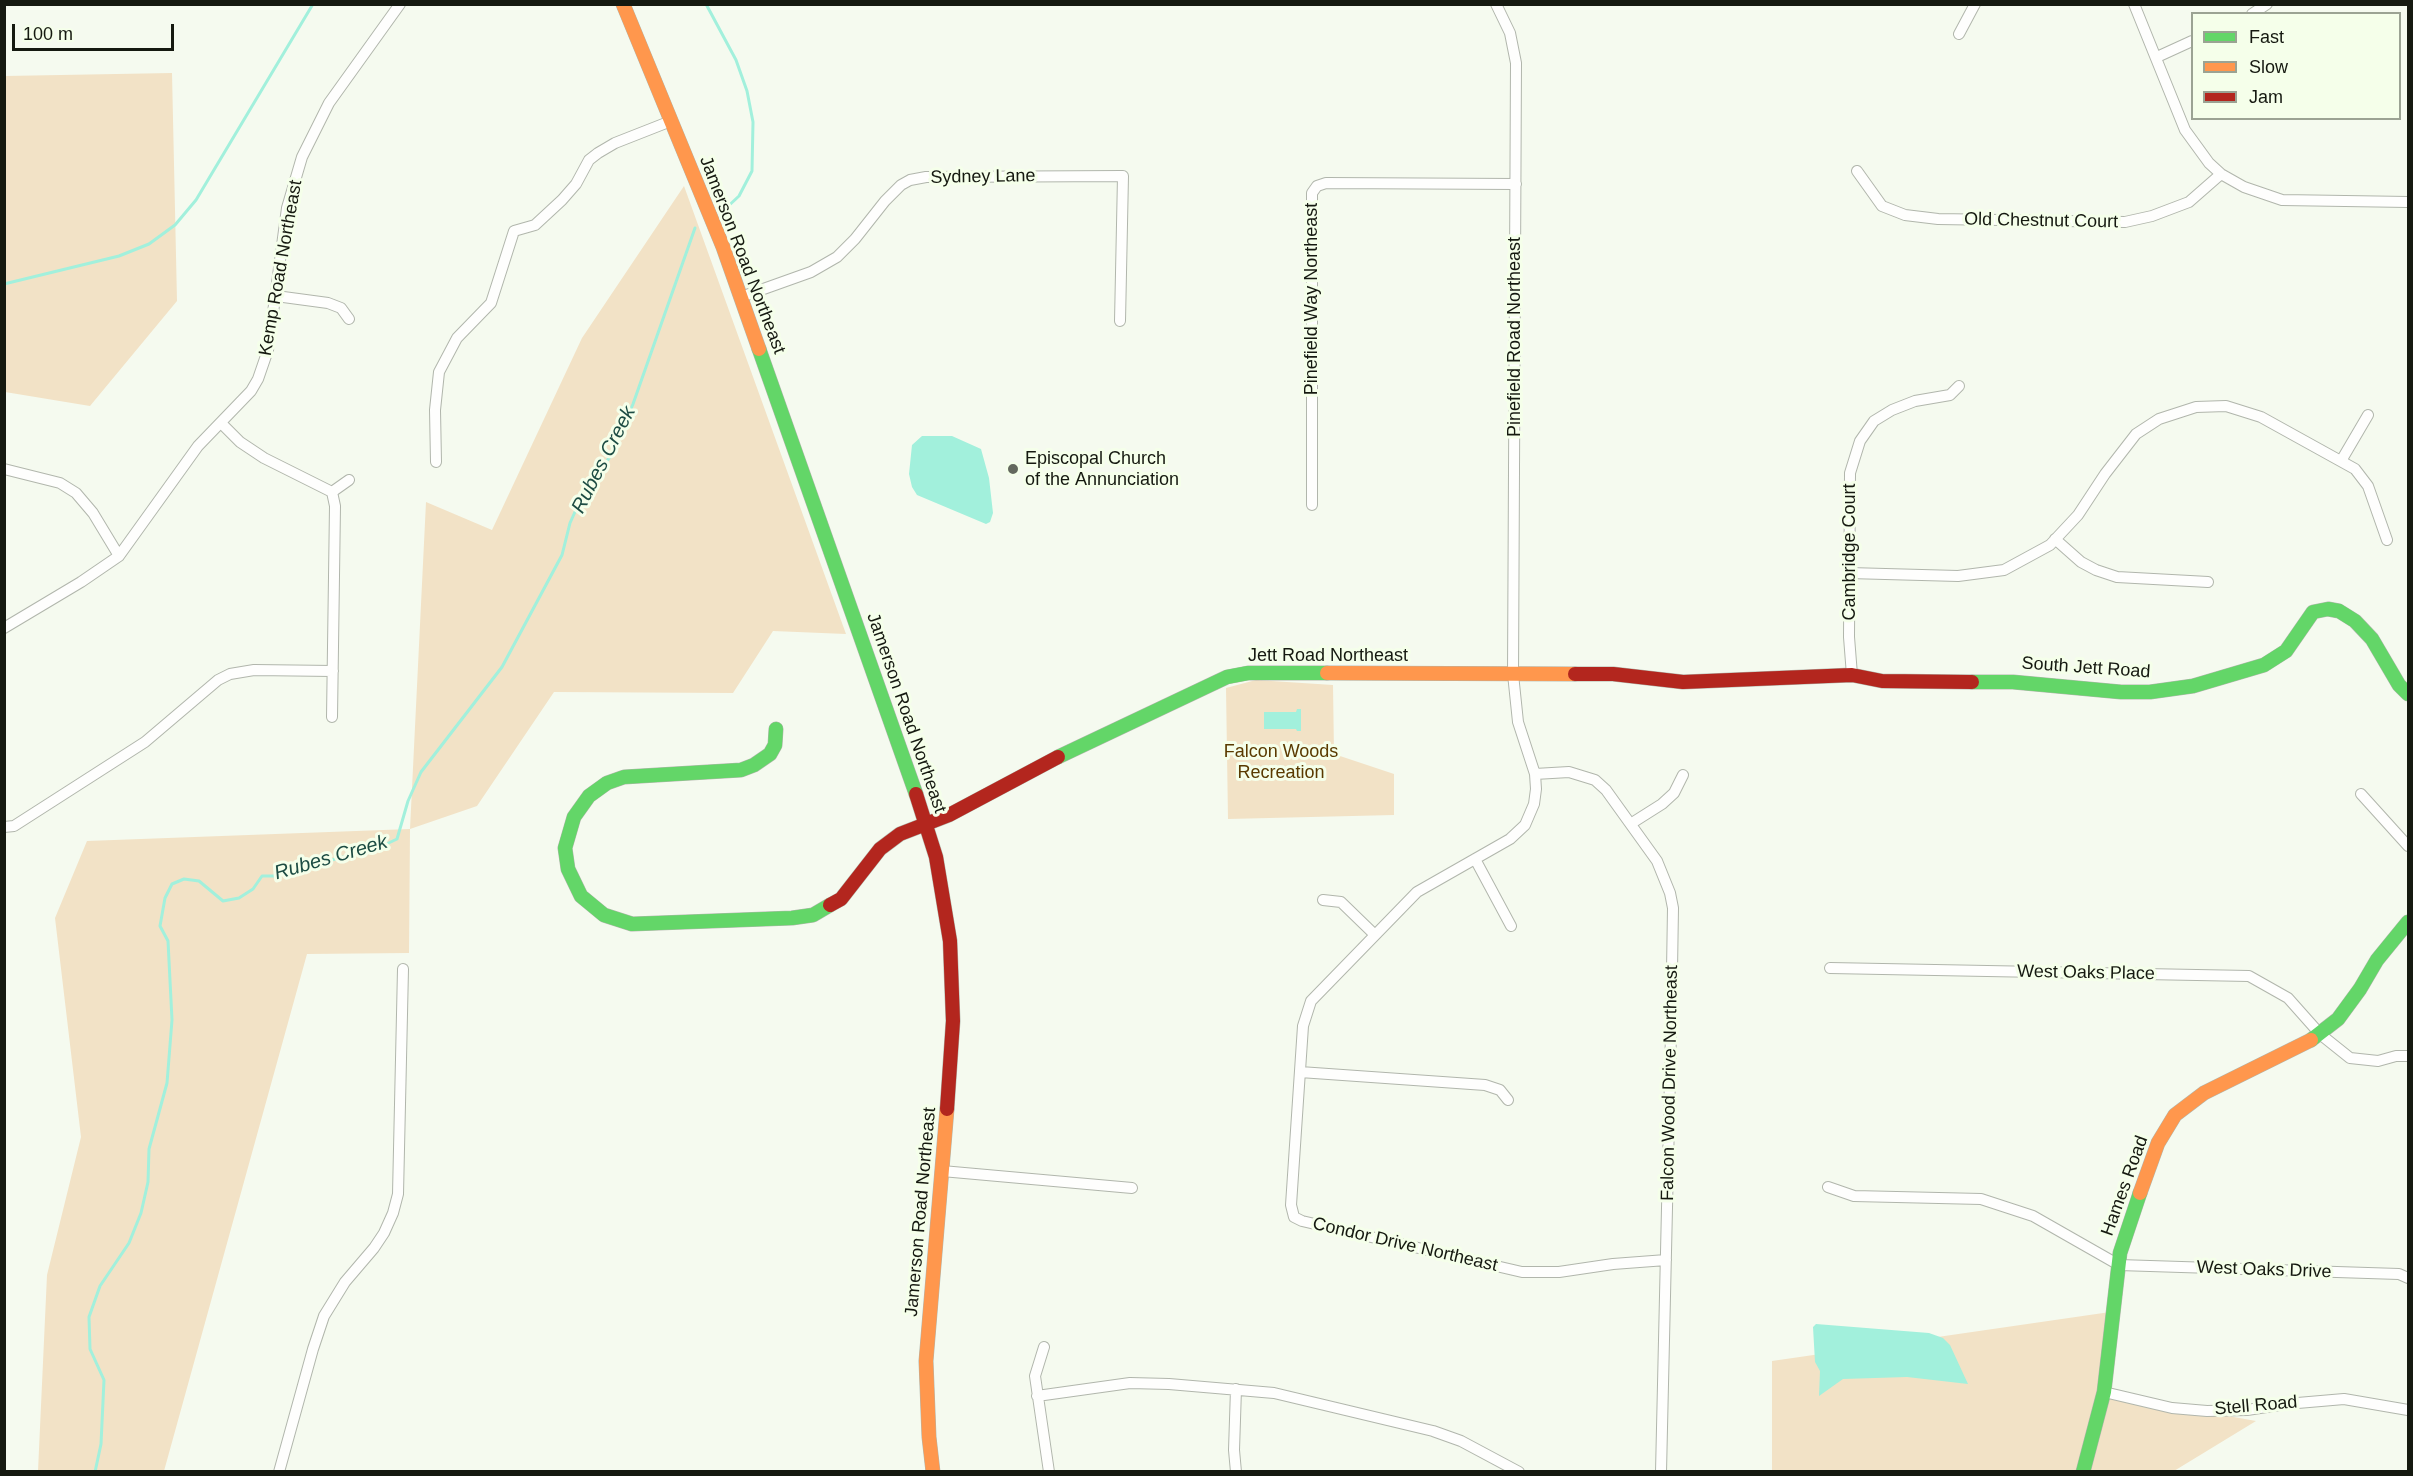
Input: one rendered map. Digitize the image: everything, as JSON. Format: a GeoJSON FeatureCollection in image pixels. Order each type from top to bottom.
{"type":"FeatureCollection","features":[{"type":"Feature","properties":{"kind":"street","name":"Kemp Road Northeast"},"geometry":{"type":"LineString","coordinates":[[4,628],[81,582],[119,556],[198,446],[251,391],[264,366],[288,208],[302,157],[329,103],[400,4]]}},
{"type":"Feature","properties":{"kind":"street","name":"Jamerson Road Northeast"},"geometry":{"type":"LineString","coordinates":[[623,4],[723,247],[741,297],[926,823],[944,898],[952,974],[951,1062],[926,1361],[933,1472]]}},
{"type":"Feature","properties":{"kind":"street","name":"Pinefield Road Northeast"},"geometry":{"type":"LineString","coordinates":[[1496,4],[1510,33],[1516,63],[1513,674]]}},
{"type":"Feature","properties":{"kind":"street"},"geometry":{"type":"LineString","coordinates":[[1959,34],[1975,4]]}},
{"type":"Feature","properties":{"kind":"street"},"geometry":{"type":"LineString","coordinates":[[2134,4],[2185,130],[2209,163],[2221,174],[2244,187],[2282,200],[2409,202]]}},
{"type":"Feature","properties":{"kind":"street"},"geometry":{"type":"LineString","coordinates":[[2157,57],[2191,42]]}},
{"type":"Feature","properties":{"kind":"street"},"geometry":{"type":"LineString","coordinates":[[436,462],[435,411],[440,372],[457,338],[490,303],[514,231],[535,225],[562,200],[576,184],[590,160],[598,153],[615,143],[671,121]]}},
{"type":"Feature","properties":{"kind":"street","name":"Old Chestnut Court"},"geometry":{"type":"LineString","coordinates":[[1860,176],[1882,206],[1905,215],[1938,219],[2125,222],[2152,216],[2189,202],[2221,174]]}},
{"type":"Feature","properties":{"kind":"street","name":"Sydney Lane"},"geometry":{"type":"LineString","coordinates":[[741,297],[811,272],[837,257],[855,239],[885,201],[901,185],[910,180],[926,177],[1123,176],[1120,321]]}},
{"type":"Feature","properties":{"kind":"street","name":"Pinefield Way Northeast"},"geometry":{"type":"LineString","coordinates":[[1312,505],[1312,193],[1317,186],[1338,183],[1516,184]]}},
{"type":"Feature","properties":{"kind":"street"},"geometry":{"type":"LineString","coordinates":[[276,296],[328,303],[341,308],[349,319]]}},
{"type":"Feature","properties":{"kind":"street","name":"Cambridge Court"},"geometry":{"type":"LineString","coordinates":[[1852,675],[1850,472],[1860,441],[1874,421],[1892,410],[1915,401],[1950,395],[1959,386]]}},
{"type":"Feature","properties":{"kind":"street"},"geometry":{"type":"LineString","coordinates":[[1850,573],[1958,576],[2004,570],[2050,545],[2078,515],[2105,474],[2136,434],[2160,419],[2196,407],[2226,406],[2261,417],[2355,469],[2368,486],[2387,540]]}},
{"type":"Feature","properties":{"kind":"street"},"geometry":{"type":"LineString","coordinates":[[2341,461],[2368,415]]}},
{"type":"Feature","properties":{"kind":"street"},"geometry":{"type":"LineString","coordinates":[[221,423],[240,442],[258,454],[332,492]]}},
{"type":"Feature","properties":{"kind":"street"},"geometry":{"type":"LineString","coordinates":[[4,469],[60,483],[76,493],[93,513],[119,556]]}},
{"type":"Feature","properties":{"kind":"street"},"geometry":{"type":"LineString","coordinates":[[332,492],[349,480]]}},
{"type":"Feature","properties":{"kind":"street"},"geometry":{"type":"LineString","coordinates":[[332,492],[335,506],[332,717]]}},
{"type":"Feature","properties":{"kind":"street"},"geometry":{"type":"LineString","coordinates":[[2055,539],[2080,562],[2117,578],[2208,582]]}},
{"type":"Feature","properties":{"kind":"street","name":"South Jett Road"},"geometry":{"type":"LineString","coordinates":[[1764,679],[1852,675],[1882,681],[2013,682],[2121,692],[2174,690],[2229,677],[2264,665],[2286,651],[2313,612],[2328,609],[2339,611],[2355,621],[2372,639],[2399,685],[2409,694]]}},
{"type":"Feature","properties":{"kind":"street"},"geometry":{"type":"LineString","coordinates":[[4,827],[14,826],[145,742],[218,680],[230,674],[254,669],[333,671]]}},
{"type":"Feature","properties":{"kind":"street","name":"Jett Road Northeast"},"geometry":{"type":"LineString","coordinates":[[776,729],[775,746],[770,754],[754,765],[741,770],[624,777],[607,783],[589,796],[574,818],[566,848],[568,869],[581,896],[604,915],[632,924],[792,918],[813,915],[836,904],[847,894],[866,866],[889,841],[965,807],[1078,746],[1227,677],[1248,673],[1613,674],[1683,682],[1764,679]]}},
{"type":"Feature","properties":{"kind":"street","name":"Condor Drive Northeast"},"geometry":{"type":"LineString","coordinates":[[1513,674],[1518,722],[1534,774],[1534,804],[1525,825],[1510,839],[1417,892],[1311,1001],[1303,1026],[1291,1205],[1294,1217],[1302,1221],[1522,1272],[1559,1272],[1613,1264],[1666,1260]]}},
{"type":"Feature","properties":{"kind":"street","name":"Falcon Wood Drive Northeast"},"geometry":{"type":"LineString","coordinates":[[1534,774],[1569,772],[1596,780],[1632,823],[1657,861],[1665,878],[1673,908],[1661,1472]]}},
{"type":"Feature","properties":{"kind":"street"},"geometry":{"type":"LineString","coordinates":[[1632,823],[1662,804],[1674,793],[1683,775]]}},
{"type":"Feature","properties":{"kind":"street"},"geometry":{"type":"LineString","coordinates":[[2361,794],[2409,846]]}},
{"type":"Feature","properties":{"kind":"street"},"geometry":{"type":"LineString","coordinates":[[1475,859],[1511,926]]}},
{"type":"Feature","properties":{"kind":"street"},"geometry":{"type":"LineString","coordinates":[[1323,900],[1341,902],[1374,934]]}},
{"type":"Feature","properties":{"kind":"street","name":"Hames Road"},"geometry":{"type":"LineString","coordinates":[[2083,1472],[2104,1392],[2119,1265],[2129,1221],[2158,1143],[2175,1115],[2204,1094],[2221,1083],[2320,1034],[2338,1019],[2350,1005],[2377,960],[2409,922]]}},
{"type":"Feature","properties":{"kind":"street","name":"West Oaks Place"},"geometry":{"type":"LineString","coordinates":[[1830,968],[2249,976],[2288,998],[2320,1034],[2350,1059],[2378,1061],[2396,1056],[2409,1056]]}},
{"type":"Feature","properties":{"kind":"street"},"geometry":{"type":"LineString","coordinates":[[279,1472],[324,1316],[345,1282],[384,1233],[398,1194],[403,969]]}},
{"type":"Feature","properties":{"kind":"street"},"geometry":{"type":"LineString","coordinates":[[1300,1072],[1485,1085],[1500,1090],[1508,1100]]}},
{"type":"Feature","properties":{"kind":"street"},"geometry":{"type":"LineString","coordinates":[[942,1171],[1132,1188]]}},
{"type":"Feature","properties":{"kind":"street"},"geometry":{"type":"LineString","coordinates":[[1828,1187],[1854,1196],[1981,1199],[2032,1216],[2119,1265]]}},
{"type":"Feature","properties":{"kind":"street","name":"West Oaks Drive"},"geometry":{"type":"LineString","coordinates":[[2119,1265],[2399,1274],[2409,1278]]}},
{"type":"Feature","properties":{"kind":"street"},"geometry":{"type":"LineString","coordinates":[[1044,1347],[1035,1376],[1049,1472]]}},
{"type":"Feature","properties":{"kind":"street"},"geometry":{"type":"LineString","coordinates":[[1037,1396],[1130,1383],[1236,1389],[1296,1397],[1433,1431],[1461,1441],[1519,1472]]}},
{"type":"Feature","properties":{"kind":"street"},"geometry":{"type":"LineString","coordinates":[[1236,1389],[1234,1450],[1236,1472]]}},
{"type":"Feature","properties":{"kind":"street","name":"Stell Road"},"geometry":{"type":"LineString","coordinates":[[2104,1392],[2172,1408],[2206,1411],[2247,1410],[2344,1399],[2409,1410]]}},
{"type":"Feature","properties":{"kind":"green space"},"geometry":{"type":"Polygon","coordinates":[[[172,73],[177,301],[90,406],[5,392],[5,76],[172,73]]]}},
{"type":"Feature","properties":{"kind":"green space"},"geometry":{"type":"Polygon","coordinates":[[[684,186],[846,634],[773,631],[733,693],[554,692],[477,806],[410,829],[426,502],[492,530],[582,338],[684,186]]]}},
{"type":"Feature","properties":{"kind":"green space","name":"Falcon Woods Recreation"},"geometry":{"type":"Polygon","coordinates":[[[1256,680],[1333,685],[1334,754],[1394,774],[1394,815],[1228,819],[1226,688],[1256,680]]]}},
{"type":"Feature","properties":{"kind":"green space"},"geometry":{"type":"Polygon","coordinates":[[[410,829],[409,953],[307,954],[164,1471],[38,1471],[47,1275],[81,1137],[55,918],[87,841],[410,829]]]}},
{"type":"Feature","properties":{"kind":"green space"},"geometry":{"type":"Polygon","coordinates":[[[2117,1311],[2106,1394],[2256,1421],[2174,1471],[1772,1471],[1772,1361],[2117,1311]]]}},
{"type":"Feature","properties":{"kind":"water"},"geometry":{"type":"Polygon","coordinates":[[[922,436],[952,436],[981,449],[989,478],[993,513],[990,522],[986,524],[917,495],[912,487],[909,474],[912,445],[922,436]]]}},
{"type":"Feature","properties":{"kind":"water"},"geometry":{"type":"Polygon","coordinates":[[[1297,709],[1301,709],[1301,731],[1264,729],[1264,712],[1296,712],[1297,709]]]}},
{"type":"Feature","properties":{"kind":"water"},"geometry":{"type":"Polygon","coordinates":[[[1816,1324],[1929,1333],[1943,1338],[1950,1345],[1968,1384],[1907,1377],[1843,1379],[1819,1396],[1820,1371],[1815,1362],[1813,1327],[1816,1324]]]}},
{"type":"Feature","properties":{"kind":"waterway"},"geometry":{"type":"LineString","coordinates":[[4,284],[119,256],[149,244],[175,225],[196,200],[313,4]]}},
{"type":"Feature","properties":{"kind":"waterway","name":"Rubes Creek"},"geometry":{"type":"LineString","coordinates":[[706,4],[736,60],[747,91],[753,122],[752,171],[739,196],[723,211]]}},
{"type":"Feature","properties":{"kind":"waterway","name":"Rubes Creek"},"geometry":{"type":"LineString","coordinates":[[95,1472],[101,1444],[104,1380],[90,1349],[89,1317],[100,1286],[129,1243],[141,1213],[148,1182],[149,1149],[167,1083],[172,1020],[168,941],[160,926],[165,898],[172,884],[184,879],[199,881],[223,901],[239,898],[253,889],[262,876],[275,876],[376,849],[397,839],[408,801],[421,772],[502,667],[562,555],[570,523],[583,494],[612,454],[633,404],[695,228]]}},
{"type":"Feature","properties":{"kind":"traffic: fast"},"geometry":{"type":"LineString","coordinates":[[759,349],[916,794]]}},
{"type":"Feature","properties":{"kind":"traffic: fast"},"geometry":{"type":"LineString","coordinates":[[1972,682],[2013,682],[2121,692],[2150,692],[2193,686],[2264,665],[2286,651],[2313,612],[2328,609],[2339,611],[2355,621],[2372,639],[2399,685],[2408,694]]}},
{"type":"Feature","properties":{"kind":"traffic: fast"},"geometry":{"type":"LineString","coordinates":[[1058,757],[1227,677],[1248,673],[1327,673]]}},
{"type":"Feature","properties":{"kind":"traffic: fast"},"geometry":{"type":"LineString","coordinates":[[776,729],[775,745],[770,754],[754,765],[741,770],[624,777],[607,783],[589,796],[574,817],[565,848],[568,869],[581,896],[604,915],[632,924],[792,918],[813,915],[830,905]]}},
{"type":"Feature","properties":{"kind":"traffic: fast"},"geometry":{"type":"LineString","coordinates":[[2311,1040],[2338,1019],[2360,989],[2377,960],[2408,922]]}},
{"type":"Feature","properties":{"kind":"traffic: fast"},"geometry":{"type":"LineString","coordinates":[[2083,1472],[2104,1392],[2120,1253],[2140,1193]]}},
{"type":"Feature","properties":{"kind":"traffic: slow"},"geometry":{"type":"LineString","coordinates":[[623,4],[723,247],[759,349]]}},
{"type":"Feature","properties":{"kind":"traffic: slow"},"geometry":{"type":"LineString","coordinates":[[1327,673],[1575,674]]}},
{"type":"Feature","properties":{"kind":"traffic: slow"},"geometry":{"type":"LineString","coordinates":[[2140,1193],[2158,1143],[2175,1115],[2204,1093],[2311,1040]]}},
{"type":"Feature","properties":{"kind":"traffic: slow"},"geometry":{"type":"LineString","coordinates":[[933,1472],[926,1361],[947,1109]]}},
{"type":"Feature","properties":{"kind":"traffic: jam"},"geometry":{"type":"LineString","coordinates":[[1575,674],[1613,674],[1683,682],[1852,675],[1882,681],[1972,682]]}},
{"type":"Feature","properties":{"kind":"traffic: jam"},"geometry":{"type":"LineString","coordinates":[[830,905],[841,899],[880,849],[900,834],[949,815],[1058,757]]}},
{"type":"Feature","properties":{"kind":"traffic: jam"},"geometry":{"type":"LineString","coordinates":[[916,794],[936,857],[950,941],[953,1021],[947,1109]]}},
{"type":"Feature","properties":{"kind":"place","name":"Episcopal Church of the Annunciation"},"geometry":{"type":"Point","coordinates":[1013,469]}}]}
